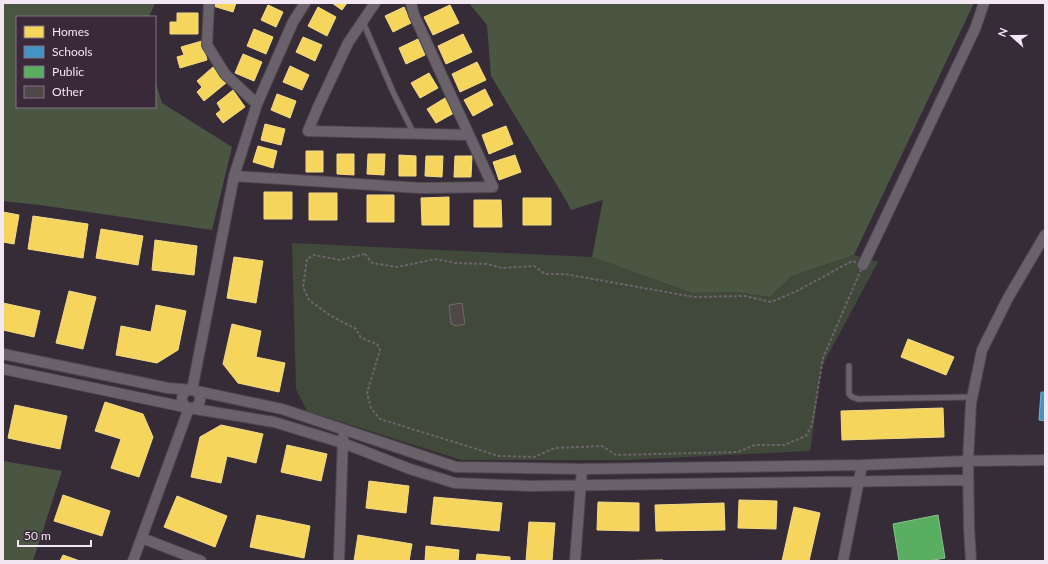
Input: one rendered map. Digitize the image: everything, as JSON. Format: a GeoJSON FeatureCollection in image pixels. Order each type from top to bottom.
{"type":"FeatureCollection","features":[{"type":"Feature","properties":{"kind":"street"},"geometry":{"type":"LineString","coordinates":[[209,3],[207,45],[225,74],[257,104]]}},
{"type":"Feature","properties":{"kind":"street"},"geometry":{"type":"LineString","coordinates":[[192,390],[234,176],[257,104],[293,22],[305,3]]}},
{"type":"Feature","properties":{"kind":"street"},"geometry":{"type":"LineString","coordinates":[[375,3],[348,43],[308,131],[469,136]]}},
{"type":"Feature","properties":{"kind":"street"},"geometry":{"type":"LineString","coordinates":[[234,176],[420,188],[493,187],[414,15],[411,3]]}},
{"type":"Feature","properties":{"kind":"street"},"geometry":{"type":"LineString","coordinates":[[863,265],[975,29],[984,3]]}},
{"type":"Feature","properties":{"kind":"street"},"geometry":{"type":"LineString","coordinates":[[971,561],[968,461],[971,403],[982,350],[1008,298],[1045,235]]}},
{"type":"Feature","properties":{"kind":"street"},"geometry":{"type":"LineString","coordinates":[[3,354],[168,388],[192,390],[282,409],[456,467],[582,469],[862,465],[1045,460]]}},
{"type":"Feature","properties":{"kind":"street"},"geometry":{"type":"LineString","coordinates":[[3,369],[189,408],[274,422],[343,443],[410,469],[455,483],[530,486],[581,486],[968,480]]}},
{"type":"Feature","properties":{"kind":"street"},"geometry":{"type":"LineString","coordinates":[[189,408],[192,409],[197,407],[200,402],[198,392],[192,390]]}},
{"type":"Feature","properties":{"kind":"street"},"geometry":{"type":"LineString","coordinates":[[133,561],[189,408]]}},
{"type":"Feature","properties":{"kind":"street"},"geometry":{"type":"LineString","coordinates":[[339,561],[344,430]]}},
{"type":"Feature","properties":{"kind":"street"},"geometry":{"type":"LineString","coordinates":[[843,561],[862,465]]}},
{"type":"Feature","properties":{"kind":"street"},"geometry":{"type":"LineString","coordinates":[[575,561],[582,469]]}},
{"type":"Feature","properties":{"kind":"street"},"geometry":{"type":"LineString","coordinates":[[142,538],[201,561]]}},
{"type":"Feature","properties":{"kind":"lane"},"geometry":{"type":"LineString","coordinates":[[363,21],[393,92],[414,134]]}},
{"type":"Feature","properties":{"kind":"lane"},"geometry":{"type":"LineString","coordinates":[[848,366],[849,394],[858,399],[972,397]]}},
{"type":"Feature","properties":{"kind":"path"},"geometry":{"type":"LineString","coordinates":[[365,254],[372,263],[397,267],[436,259],[455,263],[487,264],[502,268],[534,266],[545,274],[565,274],[694,297],[745,296],[771,302],[797,292],[852,261],[863,265],[823,358],[812,425],[806,436],[784,445],[755,445],[738,452],[616,455],[602,446],[554,448],[534,457],[499,456],[380,420],[371,408],[367,393],[380,350],[377,344],[361,338],[356,329],[331,316],[309,300],[303,287],[307,259],[314,255],[340,260],[365,254]]}},
{"type":"Feature","properties":{"kind":"green space"},"geometry":{"type":"Polygon","coordinates":[[[3,3],[155,3],[149,16],[16,16],[16,108],[156,108],[156,84],[162,103],[232,147],[212,230],[3,201],[3,3]]]}},
{"type":"Feature","properties":{"kind":"green space"},"geometry":{"type":"Polygon","coordinates":[[[469,3],[974,3],[854,255],[792,276],[770,297],[735,292],[692,293],[592,257],[603,200],[571,210],[491,76],[487,25],[469,3]]]}},
{"type":"Feature","properties":{"kind":"green space"},"geometry":{"type":"Polygon","coordinates":[[[292,243],[592,257],[692,293],[735,292],[770,297],[792,276],[854,255],[878,262],[822,366],[810,451],[627,460],[461,460],[307,411],[296,389],[292,243]]]}},
{"type":"Feature","properties":{"kind":"green space"},"geometry":{"type":"Polygon","coordinates":[[[3,461],[62,471],[33,561],[3,561],[3,461]]]}},
{"type":"Feature","properties":{"kind":"building: Homes"},"geometry":{"type":"Polygon","coordinates":[[[214,3],[236,3],[233,12],[213,6],[214,3]]]}},
{"type":"Feature","properties":{"kind":"building: Homes"},"geometry":{"type":"Polygon","coordinates":[[[332,3],[347,3],[342,10],[332,3]]]}},
{"type":"Feature","properties":{"kind":"building: Homes"},"geometry":{"type":"Polygon","coordinates":[[[268,5],[283,12],[276,27],[261,20],[268,5]]]}},
{"type":"Feature","properties":{"kind":"building: Homes"},"geometry":{"type":"Polygon","coordinates":[[[450,5],[459,23],[433,35],[424,17],[450,5]]]}},
{"type":"Feature","properties":{"kind":"building: Homes"},"geometry":{"type":"Polygon","coordinates":[[[318,7],[336,17],[327,36],[308,26],[318,7]]]}},
{"type":"Feature","properties":{"kind":"building: Homes"},"geometry":{"type":"Polygon","coordinates":[[[404,7],[411,23],[393,32],[385,16],[404,7]]]}},
{"type":"Feature","properties":{"kind":"building: Homes"},"geometry":{"type":"Polygon","coordinates":[[[177,13],[198,13],[198,34],[170,34],[170,22],[177,22],[177,13]]]}},
{"type":"Feature","properties":{"kind":"building: Homes"},"geometry":{"type":"Polygon","coordinates":[[[254,29],[273,37],[266,54],[247,46],[254,29]]]}},
{"type":"Feature","properties":{"kind":"building: Homes"},"geometry":{"type":"Polygon","coordinates":[[[463,34],[472,52],[446,64],[438,46],[463,34]]]}},
{"type":"Feature","properties":{"kind":"building: Homes"},"geometry":{"type":"Polygon","coordinates":[[[303,37],[322,45],[315,61],[296,52],[303,37]]]}},
{"type":"Feature","properties":{"kind":"building: Homes"},"geometry":{"type":"Polygon","coordinates":[[[418,39],[425,55],[406,64],[399,48],[418,39]]]}},
{"type":"Feature","properties":{"kind":"building: Homes"},"geometry":{"type":"Polygon","coordinates":[[[202,41],[207,60],[180,68],[177,57],[184,55],[181,47],[202,41]]]}},
{"type":"Feature","properties":{"kind":"building: Homes"},"geometry":{"type":"Polygon","coordinates":[[[243,54],[262,62],[254,81],[235,73],[243,54]]]}},
{"type":"Feature","properties":{"kind":"building: Homes"},"geometry":{"type":"Polygon","coordinates":[[[477,62],[486,80],[460,92],[452,74],[477,62]]]}},
{"type":"Feature","properties":{"kind":"building: Homes"},"geometry":{"type":"Polygon","coordinates":[[[290,66],[309,75],[302,90],[283,82],[290,66]]]}},
{"type":"Feature","properties":{"kind":"building: Homes"},"geometry":{"type":"Polygon","coordinates":[[[213,67],[226,83],[204,101],[197,92],[202,87],[197,81],[213,67]]]}},
{"type":"Feature","properties":{"kind":"building: Homes"},"geometry":{"type":"Polygon","coordinates":[[[429,73],[438,88],[420,98],[411,83],[429,73]]]}},
{"type":"Feature","properties":{"kind":"building: Homes"},"geometry":{"type":"Polygon","coordinates":[[[485,89],[493,105],[473,116],[464,100],[485,89]]]}},
{"type":"Feature","properties":{"kind":"building: Homes"},"geometry":{"type":"Polygon","coordinates":[[[233,90],[245,107],[223,123],[216,114],[221,110],[217,103],[233,90]]]}},
{"type":"Feature","properties":{"kind":"building: Homes"},"geometry":{"type":"Polygon","coordinates":[[[277,94],[296,101],[290,118],[271,110],[277,94]]]}},
{"type":"Feature","properties":{"kind":"building: Homes"},"geometry":{"type":"Polygon","coordinates":[[[445,98],[454,113],[436,123],[427,109],[445,98]]]}},
{"type":"Feature","properties":{"kind":"building: Homes"},"geometry":{"type":"Polygon","coordinates":[[[265,124],[285,129],[281,145],[261,140],[265,124]]]}},
{"type":"Feature","properties":{"kind":"building: Homes"},"geometry":{"type":"Polygon","coordinates":[[[506,126],[513,144],[489,154],[482,135],[506,126]]]}},
{"type":"Feature","properties":{"kind":"building: Homes"},"geometry":{"type":"Polygon","coordinates":[[[258,146],[277,151],[273,168],[253,162],[258,146]]]}},
{"type":"Feature","properties":{"kind":"building: Homes"},"geometry":{"type":"Polygon","coordinates":[[[306,151],[323,151],[323,172],[306,172],[306,151]]]}},
{"type":"Feature","properties":{"kind":"building: Homes"},"geometry":{"type":"Polygon","coordinates":[[[337,154],[354,154],[354,175],[337,174],[337,154]]]}},
{"type":"Feature","properties":{"kind":"building: Homes"},"geometry":{"type":"Polygon","coordinates":[[[368,154],[385,154],[384,175],[367,174],[368,154]]]}},
{"type":"Feature","properties":{"kind":"building: Homes"},"geometry":{"type":"Polygon","coordinates":[[[399,155],[416,156],[416,176],[399,176],[399,155]]]}},
{"type":"Feature","properties":{"kind":"building: Homes"},"geometry":{"type":"Polygon","coordinates":[[[515,155],[521,172],[499,180],[493,162],[515,155]]]}},
{"type":"Feature","properties":{"kind":"building: Homes"},"geometry":{"type":"Polygon","coordinates":[[[426,156],[443,156],[442,177],[425,176],[426,156]]]}},
{"type":"Feature","properties":{"kind":"building: Homes"},"geometry":{"type":"Polygon","coordinates":[[[455,156],[472,156],[471,177],[454,177],[455,156]]]}},
{"type":"Feature","properties":{"kind":"building: Homes"},"geometry":{"type":"Polygon","coordinates":[[[264,192],[292,192],[292,219],[264,219],[264,192]]]}},
{"type":"Feature","properties":{"kind":"building: Homes"},"geometry":{"type":"Polygon","coordinates":[[[309,193],[337,193],[337,220],[309,220],[309,193]]]}},
{"type":"Feature","properties":{"kind":"building: Homes"},"geometry":{"type":"Polygon","coordinates":[[[367,195],[394,195],[394,222],[367,222],[367,195]]]}},
{"type":"Feature","properties":{"kind":"building: Homes"},"geometry":{"type":"Polygon","coordinates":[[[449,197],[449,225],[422,225],[421,198],[449,197]]]}},
{"type":"Feature","properties":{"kind":"building: Homes"},"geometry":{"type":"Polygon","coordinates":[[[523,198],[551,198],[551,225],[523,225],[523,198]]]}},
{"type":"Feature","properties":{"kind":"building: Homes"},"geometry":{"type":"Polygon","coordinates":[[[474,200],[501,200],[502,227],[474,227],[474,200]]]}},
{"type":"Feature","properties":{"kind":"building: Homes"},"geometry":{"type":"Polygon","coordinates":[[[3,212],[19,215],[14,244],[3,242],[3,212]]]}},
{"type":"Feature","properties":{"kind":"building: Homes"},"geometry":{"type":"Polygon","coordinates":[[[33,216],[88,224],[83,258],[28,249],[33,216]]]}},
{"type":"Feature","properties":{"kind":"building: Homes"},"geometry":{"type":"Polygon","coordinates":[[[101,229],[143,236],[138,265],[96,258],[101,229]]]}},
{"type":"Feature","properties":{"kind":"building: Homes"},"geometry":{"type":"Polygon","coordinates":[[[155,240],[197,246],[194,275],[152,270],[155,240]]]}},
{"type":"Feature","properties":{"kind":"building: Homes"},"geometry":{"type":"Polygon","coordinates":[[[234,257],[263,261],[256,303],[227,298],[234,257]]]}},
{"type":"Feature","properties":{"kind":"building: Homes"},"geometry":{"type":"Polygon","coordinates":[[[69,291],[96,297],[83,349],[56,343],[69,291]]]}},
{"type":"Feature","properties":{"kind":"building: Homes"},"geometry":{"type":"Polygon","coordinates":[[[3,303],[40,311],[34,337],[3,330],[3,303]]]}},
{"type":"Feature","properties":{"kind":"building: Homes"},"geometry":{"type":"Polygon","coordinates":[[[156,305],[186,311],[178,350],[157,363],[116,355],[121,326],[151,332],[156,305]]]}},
{"type":"Feature","properties":{"kind":"building: Homes"},"geometry":{"type":"Polygon","coordinates":[[[232,324],[261,331],[256,357],[285,363],[279,392],[238,383],[223,364],[232,324]]]}},
{"type":"Feature","properties":{"kind":"building: Homes"},"geometry":{"type":"Polygon","coordinates":[[[908,339],[954,357],[946,375],[901,357],[908,339]]]}},
{"type":"Feature","properties":{"kind":"building: Homes"},"geometry":{"type":"Polygon","coordinates":[[[105,402],[143,414],[153,437],[139,477],[111,468],[121,439],[95,431],[105,402]]]}},
{"type":"Feature","properties":{"kind":"building: Homes"},"geometry":{"type":"Polygon","coordinates":[[[15,405],[67,416],[60,449],[8,438],[15,405]]]}},
{"type":"Feature","properties":{"kind":"building: Homes"},"geometry":{"type":"Polygon","coordinates":[[[943,408],[944,437],[842,440],[841,411],[943,408]]]}},
{"type":"Feature","properties":{"kind":"building: Homes"},"geometry":{"type":"Polygon","coordinates":[[[221,425],[263,434],[256,463],[227,456],[221,483],[191,477],[200,437],[221,425]]]}},
{"type":"Feature","properties":{"kind":"building: Homes"},"geometry":{"type":"Polygon","coordinates":[[[287,445],[327,454],[321,481],[281,472],[287,445]]]}},
{"type":"Feature","properties":{"kind":"building: Homes"},"geometry":{"type":"Polygon","coordinates":[[[369,481],[409,486],[406,513],[366,508],[369,481]]]}},
{"type":"Feature","properties":{"kind":"building: Homes"},"geometry":{"type":"Polygon","coordinates":[[[63,495],[110,511],[102,536],[54,521],[63,495]]]}},
{"type":"Feature","properties":{"kind":"building: Homes"},"geometry":{"type":"Polygon","coordinates":[[[177,496],[227,516],[215,547],[164,527],[177,496]]]}},
{"type":"Feature","properties":{"kind":"building: Homes"},"geometry":{"type":"Polygon","coordinates":[[[434,497],[502,503],[499,531],[431,524],[434,497]]]}},
{"type":"Feature","properties":{"kind":"building: Homes"},"geometry":{"type":"Polygon","coordinates":[[[739,500],[777,501],[776,529],[738,528],[739,500]]]}},
{"type":"Feature","properties":{"kind":"building: Homes"},"geometry":{"type":"Polygon","coordinates":[[[598,502],[639,503],[639,531],[597,530],[598,502]]]}},
{"type":"Feature","properties":{"kind":"building: Homes"},"geometry":{"type":"Polygon","coordinates":[[[724,503],[725,530],[656,531],[655,505],[724,503]]]}},
{"type":"Feature","properties":{"kind":"building: Homes"},"geometry":{"type":"Polygon","coordinates":[[[794,507],[820,513],[809,561],[782,561],[794,507]]]}},
{"type":"Feature","properties":{"kind":"building: Homes"},"geometry":{"type":"Polygon","coordinates":[[[257,515],[310,526],[304,558],[250,547],[257,515]]]}},
{"type":"Feature","properties":{"kind":"building: Homes"},"geometry":{"type":"Polygon","coordinates":[[[529,522],[555,523],[552,561],[526,561],[529,522]]]}},
{"type":"Feature","properties":{"kind":"building: Homes"},"geometry":{"type":"Polygon","coordinates":[[[358,535],[412,544],[409,561],[354,561],[358,535]]]}},
{"type":"Feature","properties":{"kind":"building: Homes"},"geometry":{"type":"Polygon","coordinates":[[[426,546],[459,550],[458,561],[425,561],[426,546]]]}},
{"type":"Feature","properties":{"kind":"building: Homes"},"geometry":{"type":"Polygon","coordinates":[[[477,554],[510,557],[510,561],[476,561],[477,554]]]}},
{"type":"Feature","properties":{"kind":"building: Homes"},"geometry":{"type":"Polygon","coordinates":[[[63,555],[80,561],[60,561],[63,555]]]}},
{"type":"Feature","properties":{"kind":"building: Homes"},"geometry":{"type":"Polygon","coordinates":[[[663,560],[663,561],[602,561],[663,560]]]}},
{"type":"Feature","properties":{"kind":"building: Schools"},"geometry":{"type":"Polygon","coordinates":[[[1041,392],[1045,392],[1045,421],[1039,420],[1041,392]]]}},
{"type":"Feature","properties":{"kind":"building: Public"},"geometry":{"type":"Polygon","coordinates":[[[938,515],[945,558],[928,561],[899,561],[893,524],[938,515]]]}},
{"type":"Feature","properties":{"kind":"building: Other"},"geometry":{"type":"Polygon","coordinates":[[[462,303],[465,324],[457,326],[451,324],[449,305],[462,303]]]}}]}
